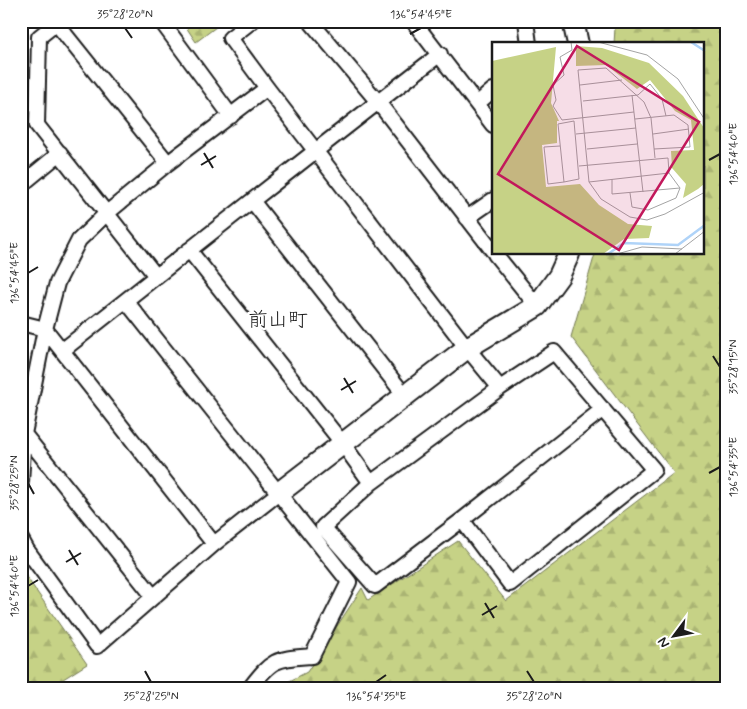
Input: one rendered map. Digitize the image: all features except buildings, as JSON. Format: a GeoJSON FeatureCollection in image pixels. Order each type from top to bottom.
{"type":"FeatureCollection","features":[{"type":"Feature","properties":{"kind":"street"},"geometry":{"type":"LineString","coordinates":[[161,21],[231,116]]}},
{"type":"Feature","properties":{"kind":"street"},"geometry":{"type":"LineString","coordinates":[[252,21],[230,38],[467,348],[500,388]]}},
{"type":"Feature","properties":{"kind":"street"},"geometry":{"type":"LineString","coordinates":[[310,21],[378,102],[492,249]]}},
{"type":"Feature","properties":{"kind":"street"},"geometry":{"type":"LineString","coordinates":[[413,21],[492,124]]}},
{"type":"Feature","properties":{"kind":"street"},"geometry":{"type":"LineString","coordinates":[[526,21],[529,42]]}},
{"type":"Feature","properties":{"kind":"street"},"geometry":{"type":"LineString","coordinates":[[573,21],[578,42]]}},
{"type":"Feature","properties":{"kind":"street"},"geometry":{"type":"LineString","coordinates":[[156,276],[37,125],[38,37],[57,22],[168,163]]}},
{"type":"Feature","properties":{"kind":"street"},"geometry":{"type":"LineString","coordinates":[[63,350],[440,54]]}},
{"type":"Feature","properties":{"kind":"street"},"geometry":{"type":"LineString","coordinates":[[21,482],[24,434],[45,329],[57,283],[79,240],[107,213],[168,163],[267,88]]}},
{"type":"Feature","properties":{"kind":"street"},"geometry":{"type":"LineString","coordinates":[[478,103],[492,91]]}},
{"type":"Feature","properties":{"kind":"street"},"geometry":{"type":"LineString","coordinates":[[21,185],[60,153]]}},
{"type":"Feature","properties":{"kind":"street"},"geometry":{"type":"LineString","coordinates":[[467,218],[492,201]]}},
{"type":"Feature","properties":{"kind":"street"},"geometry":{"type":"LineString","coordinates":[[253,202],[406,397]]}},
{"type":"Feature","properties":{"kind":"street"},"geometry":{"type":"LineString","coordinates":[[189,250],[343,444],[371,483]]}},
{"type":"Feature","properties":{"kind":"street"},"geometry":{"type":"LineString","coordinates":[[496,255],[537,306]]}},
{"type":"Feature","properties":{"kind":"street"},"geometry":{"type":"LineString","coordinates":[[21,539],[97,646],[214,544],[280,492],[406,397],[467,348],[537,306],[559,276],[569,255]]}},
{"type":"Feature","properties":{"kind":"street"},"geometry":{"type":"LineString","coordinates":[[126,300],[280,492],[349,582],[312,656],[280,659],[264,668],[250,688]]}},
{"type":"Feature","properties":{"kind":"street"},"geometry":{"type":"LineString","coordinates":[[21,323],[45,329],[214,544]]}},
{"type":"Feature","properties":{"kind":"street"},"geometry":{"type":"LineString","coordinates":[[462,520],[510,584],[654,470],[603,409],[554,352],[500,388],[371,483],[324,527],[375,586],[603,409]]}},
{"type":"Feature","properties":{"kind":"street"},"geometry":{"type":"LineString","coordinates":[[24,434],[153,596]]}},
{"type":"Feature","properties":{"kind":"green space"},"geometry":{"type":"Polygon","coordinates":[[[182,21],[224,21],[196,42],[182,21]]]}},
{"type":"Feature","properties":{"kind":"green space"},"geometry":{"type":"Polygon","coordinates":[[[611,21],[719,21],[726,24],[726,688],[276,688],[307,672],[362,588],[368,600],[458,541],[506,601],[674,473],[571,337],[595,255],[704,255],[704,42],[614,42],[615,28],[611,21]]]}},
{"type":"Feature","properties":{"kind":"green space"},"geometry":{"type":"Polygon","coordinates":[[[21,569],[87,664],[49,688],[21,688],[21,569]]]}},
{"type":"Feature","properties":{"kind":"district","name":"前山町"},"geometry":{"type":"Point","coordinates":[278,319]}}]}
